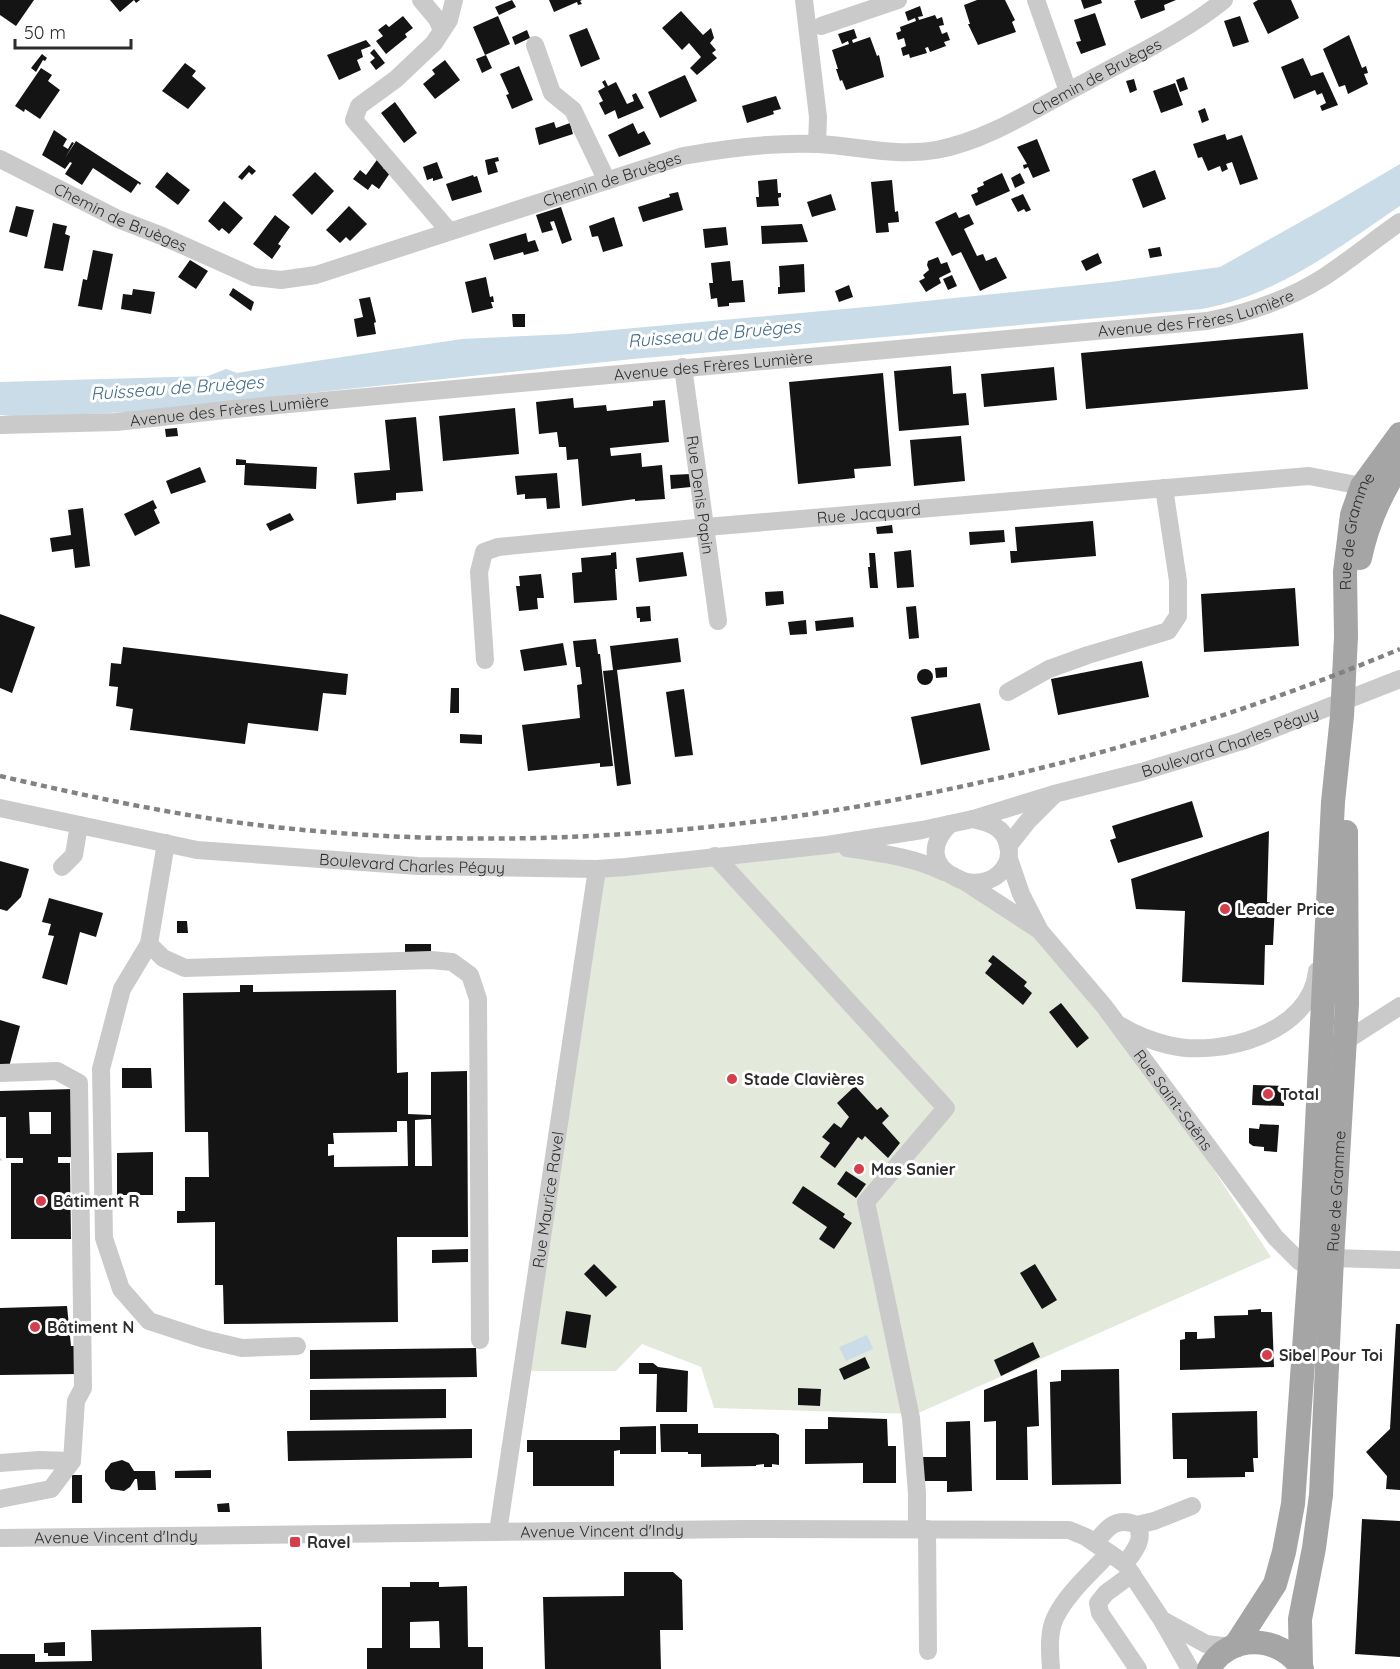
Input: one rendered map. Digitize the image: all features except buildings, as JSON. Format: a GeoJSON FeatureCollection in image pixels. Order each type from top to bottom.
{"type":"FeatureCollection","features":[{"type":"Feature","properties":{"kind":"main road","name":"Rue de Gramme"},"geometry":{"type":"LineString","coordinates":[[1301,1667],[1300,1619],[1314,1548],[1321,1495],[1327,1365],[1321,1261],[1333,1041],[1333,802],[1342,716],[1346,637],[1346,572],[1353,515],[1362,486],[1400,434]]}},
{"type":"Feature","properties":{"kind":"main road","name":"Rue de Gramme"},"geometry":{"type":"LineString","coordinates":[[1346,637],[1365,534],[1385,488],[1400,464]]}},
{"type":"Feature","properties":{"kind":"main road","name":"Rue de Gramme"},"geometry":{"type":"LineString","coordinates":[[1333,1041],[1347,1004],[1348,895],[1342,716]]}},
{"type":"Feature","properties":{"kind":"main road","name":"Rue de Gramme"},"geometry":{"type":"LineString","coordinates":[[1209,1669],[1220,1655],[1233,1647],[1275,1584],[1284,1552],[1293,1504],[1303,1364],[1321,1261]]}},
{"type":"Feature","properties":{"kind":"main road"},"geometry":{"type":"LineString","coordinates":[[1303,1364],[1327,1365]]}},
{"type":"Feature","properties":{"kind":"main road"},"geometry":{"type":"LineString","coordinates":[[1233,1647],[1253,1641],[1271,1644],[1288,1652],[1301,1667]]}},
{"type":"Feature","properties":{"kind":"street"},"geometry":{"type":"LineString","coordinates":[[421,0],[437,19],[442,30]]}},
{"type":"Feature","properties":{"kind":"street"},"geometry":{"type":"LineString","coordinates":[[449,231],[354,120],[359,106],[396,79],[434,43],[449,20],[454,0]]}},
{"type":"Feature","properties":{"kind":"street"},"geometry":{"type":"LineString","coordinates":[[804,0],[818,117],[817,144]]}},
{"type":"Feature","properties":{"kind":"street"},"geometry":{"type":"LineString","coordinates":[[820,26],[898,0]]}},
{"type":"Feature","properties":{"kind":"street"},"geometry":{"type":"LineString","coordinates":[[1036,0],[1068,91]]}},
{"type":"Feature","properties":{"kind":"street","name":"Chemin de Bruèges"},"geometry":{"type":"LineString","coordinates":[[0,159],[118,219],[254,277],[272,280],[316,275],[683,156],[732,147],[817,144],[890,152],[935,150],[981,137],[1068,91],[1201,8],[1224,0]]}},
{"type":"Feature","properties":{"kind":"street"},"geometry":{"type":"LineString","coordinates":[[535,45],[552,93],[573,110],[607,181]]}},
{"type":"Feature","properties":{"kind":"street","name":"Avenue des Frères Lumière"},"geometry":{"type":"LineString","coordinates":[[0,426],[116,422],[683,367],[1206,321],[1268,305],[1323,278],[1400,222]]}},
{"type":"Feature","properties":{"kind":"street","name":"Rue Denis Papin"},"geometry":{"type":"LineString","coordinates":[[683,367],[718,621]]}},
{"type":"Feature","properties":{"kind":"street","name":"Rue Jacquard"},"geometry":{"type":"LineString","coordinates":[[485,660],[479,572],[484,552],[498,548],[706,527],[1309,476],[1362,486]]}},
{"type":"Feature","properties":{"kind":"street"},"geometry":{"type":"LineString","coordinates":[[1008,692],[1049,669],[1168,631],[1179,615],[1178,581],[1164,488]]}},
{"type":"Feature","properties":{"kind":"street","name":"Boulevard Charles Péguy"},"geometry":{"type":"LineString","coordinates":[[973,819],[1054,794],[1142,772],[1242,741],[1400,679]]}},
{"type":"Feature","properties":{"kind":"street"},"geometry":{"type":"LineString","coordinates":[[1009,853],[1005,836],[999,828],[973,819],[950,825],[942,832],[936,843],[936,858],[950,874],[967,882],[994,879],[1003,871],[1009,853],[1028,821],[1054,794]]}},
{"type":"Feature","properties":{"kind":"street"},"geometry":{"type":"LineString","coordinates":[[1118,1024],[1135,1034],[1170,1046],[1209,1049],[1252,1040],[1290,1019],[1309,999],[1316,981],[1333,802]]}},
{"type":"Feature","properties":{"kind":"street","name":"Boulevard Charles Péguy"},"geometry":{"type":"LineString","coordinates":[[0,808],[197,850],[418,866],[597,869],[827,845],[950,825]]}},
{"type":"Feature","properties":{"kind":"street"},"geometry":{"type":"LineString","coordinates":[[62,867],[74,855],[79,825]]}},
{"type":"Feature","properties":{"kind":"street"},"geometry":{"type":"LineString","coordinates":[[166,843],[149,944],[122,989],[101,1070],[104,1238],[121,1289],[149,1321],[204,1340],[242,1348],[297,1346]]}},
{"type":"Feature","properties":{"kind":"street","name":"Boulevard Charles Péguy"},"geometry":{"type":"LineString","coordinates":[[827,845],[894,855],[928,864],[950,874]]}},
{"type":"Feature","properties":{"kind":"street","name":"Rue Saint-Saëns"},"geometry":{"type":"LineString","coordinates":[[1009,853],[1020,894],[1040,931],[1118,1024],[1275,1237],[1300,1262],[1321,1261]]}},
{"type":"Feature","properties":{"kind":"street"},"geometry":{"type":"LineString","coordinates":[[715,856],[946,1108],[866,1202],[911,1418],[922,1529],[928,1651]]}},
{"type":"Feature","properties":{"kind":"street","name":"Rue Maurice Ravel"},"geometry":{"type":"LineString","coordinates":[[498,1532],[597,869]]}},
{"type":"Feature","properties":{"kind":"street","name":"Rue Saint-Saëns"},"geometry":{"type":"LineString","coordinates":[[967,882],[1040,931]]}},
{"type":"Feature","properties":{"kind":"street"},"geometry":{"type":"LineString","coordinates":[[149,944],[163,958],[185,968],[431,960],[452,962],[470,975],[478,999],[480,1340]]}},
{"type":"Feature","properties":{"kind":"street"},"geometry":{"type":"LineString","coordinates":[[1333,1041],[1373,1025],[1400,1006]]}},
{"type":"Feature","properties":{"kind":"street"},"geometry":{"type":"LineString","coordinates":[[0,1073],[57,1071],[79,1083],[83,1388],[76,1401],[72,1461],[51,1489],[0,1499]]}},
{"type":"Feature","properties":{"kind":"street"},"geometry":{"type":"LineString","coordinates":[[1321,1261],[1400,1260]]}},
{"type":"Feature","properties":{"kind":"street"},"geometry":{"type":"LineString","coordinates":[[0,1463],[39,1460],[72,1461]]}},
{"type":"Feature","properties":{"kind":"street"},"geometry":{"type":"LineString","coordinates":[[1051,1669],[1050,1646],[1054,1619],[1102,1548],[1107,1528],[1115,1522],[1129,1522],[1137,1525],[1154,1521],[1192,1506]]}},
{"type":"Feature","properties":{"kind":"street"},"geometry":{"type":"LineString","coordinates":[[1137,1525],[1141,1532],[1139,1544],[1129,1569],[1098,1603],[1100,1613],[1138,1669]]}},
{"type":"Feature","properties":{"kind":"street","name":"Avenue Vincent d'Indy"},"geometry":{"type":"LineString","coordinates":[[0,1538],[498,1532],[1069,1530],[1102,1548],[1129,1569],[1190,1669]]}},
{"type":"Feature","properties":{"kind":"street","name":"Avenue Vincent d'Indy"},"geometry":{"type":"LineString","coordinates":[[1162,1620],[1206,1644],[1233,1647]]}},
{"type":"Feature","properties":{"kind":"shaded area"},"geometry":{"type":"Polygon","coordinates":[[[827,845],[919,861],[1040,931],[1118,1024],[1271,1257],[916,1414],[714,1408],[701,1367],[642,1344],[616,1371],[521,1371],[597,869],[827,845]]]}},
{"type":"Feature","properties":{"kind":"water","name":"Ruisseau de Bruèges"},"geometry":{"type":"Polygon","coordinates":[[[1400,164],[1400,206],[1330,254],[1282,281],[1257,293],[1202,309],[633,359],[129,412],[24,417],[0,415],[0,382],[208,376],[226,369],[237,373],[462,339],[568,334],[877,306],[1110,282],[1220,267],[1400,164]]]}},
{"type":"Feature","properties":{"kind":"water"},"geometry":{"type":"Polygon","coordinates":[[[867,1335],[873,1349],[846,1361],[839,1347],[867,1335]]]}},
{"type":"Feature","properties":{"kind":"railway"},"geometry":{"type":"LineString","coordinates":[[0,776],[171,812],[275,827],[417,837],[560,837],[704,827],[848,808],[990,780],[1130,744],[1267,700],[1400,649]]}},
{"type":"Feature","properties":{"kind":"place","name":"Leader Price"},"geometry":{"type":"Point","coordinates":[1225,909]}},
{"type":"Feature","properties":{"kind":"place","name":"Stade Clavières"},"geometry":{"type":"Point","coordinates":[732,1079]}},
{"type":"Feature","properties":{"kind":"place","name":"Total"},"geometry":{"type":"Point","coordinates":[1268,1094]}},
{"type":"Feature","properties":{"kind":"place","name":"Mas Sanier"},"geometry":{"type":"Point","coordinates":[859,1169]}},
{"type":"Feature","properties":{"kind":"place","name":"Bâtiment R"},"geometry":{"type":"Point","coordinates":[41,1201]}},
{"type":"Feature","properties":{"kind":"place","name":"Bâtiment N"},"geometry":{"type":"Point","coordinates":[35,1327]}},
{"type":"Feature","properties":{"kind":"place","name":"Sibel Pour Toi"},"geometry":{"type":"Point","coordinates":[1267,1355]}},
{"type":"Feature","properties":{"kind":"place","name":"Ravel"},"geometry":{"type":"Point","coordinates":[295,1542]}}]}
